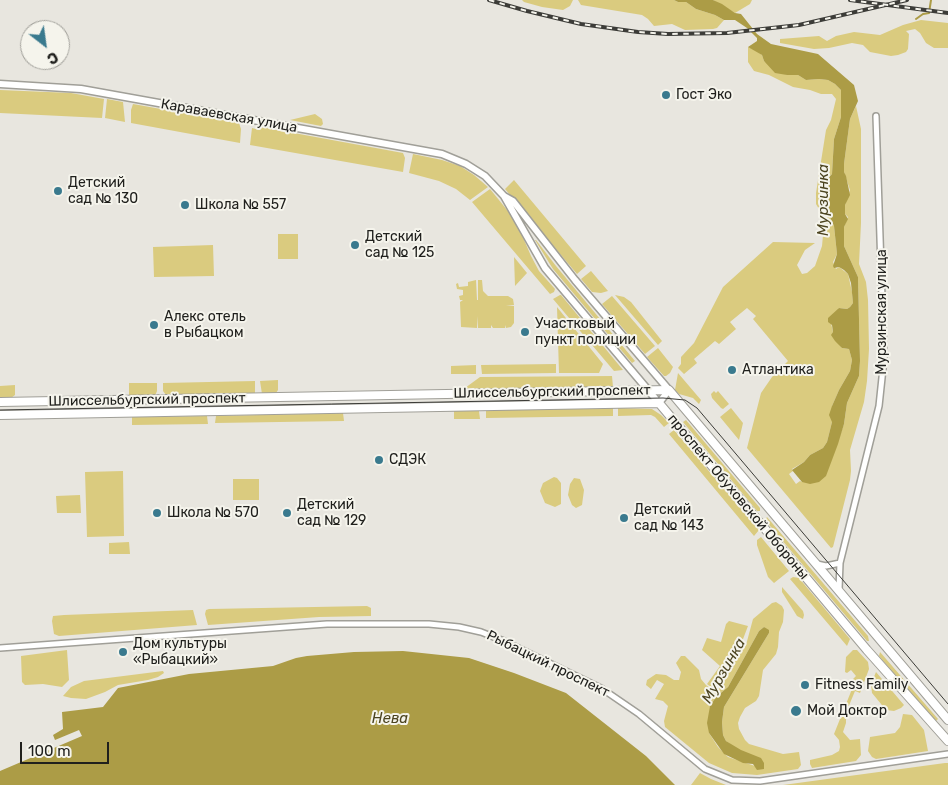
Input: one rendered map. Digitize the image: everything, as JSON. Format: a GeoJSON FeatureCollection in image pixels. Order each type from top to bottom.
{"type":"FeatureCollection","features":[{"type":"Feature","properties":{"kind":"main road","name":"Шлиссельбургский проспект"},"geometry":{"type":"LineString","coordinates":[[0,402],[669,390]]}},
{"type":"Feature","properties":{"kind":"main road","name":"проспект Обуховской Обороны"},"geometry":{"type":"LineString","coordinates":[[669,390],[948,720]]}},
{"type":"Feature","properties":{"kind":"main road","name":"Шлиссельбургский проспект"},"geometry":{"type":"LineString","coordinates":[[0,415],[659,403]]}},
{"type":"Feature","properties":{"kind":"main road","name":"проспект Обуховской Обороны"},"geometry":{"type":"LineString","coordinates":[[659,403],[867,650],[948,741]]}},
{"type":"Feature","properties":{"kind":"main road"},"geometry":{"type":"LineString","coordinates":[[756,518],[768,508]]}},
{"type":"Feature","properties":{"kind":"main road"},"geometry":{"type":"LineString","coordinates":[[867,650],[879,640]]}},
{"type":"Feature","properties":{"kind":"street","name":"Караваевская улица"},"geometry":{"type":"LineString","coordinates":[[0,84],[81,89],[415,149],[456,159]]}},
{"type":"Feature","properties":{"kind":"street","name":"Мурзинская улица"},"geometry":{"type":"LineString","coordinates":[[840,592],[838,582],[840,563],[878,406],[884,359],[876,116]]}},
{"type":"Feature","properties":{"kind":"street","name":"проспект Обуховской Обороны"},"geometry":{"type":"LineString","coordinates":[[456,159],[484,176],[504,196],[512,201],[575,280],[669,390]]}},
{"type":"Feature","properties":{"kind":"street","name":"проспект Обуховской Обороны"},"geometry":{"type":"LineString","coordinates":[[504,196],[545,268],[659,403]]}},
{"type":"Feature","properties":{"kind":"street","name":"Шлиссельбургский проспект"},"geometry":{"type":"LineString","coordinates":[[659,403],[669,390]]}},
{"type":"Feature","properties":{"kind":"street"},"geometry":{"type":"LineString","coordinates":[[815,563],[826,566],[840,563]]}},
{"type":"Feature","properties":{"kind":"street","name":"Рыбацкий проспект"},"geometry":{"type":"LineString","coordinates":[[0,648],[327,624],[451,626],[498,638],[589,682],[633,710],[705,768],[732,780],[742,782],[760,781],[948,754]]}},
{"type":"Feature","properties":{"kind":"shaded area"},"geometry":{"type":"Polygon","coordinates":[[[522,0],[573,0],[570,6],[563,10],[542,7],[522,0]]]}},
{"type":"Feature","properties":{"kind":"shaded area"},"geometry":{"type":"Polygon","coordinates":[[[578,0],[674,0],[686,2],[696,9],[724,20],[717,28],[713,29],[685,30],[672,24],[654,26],[642,15],[581,5],[578,0]]]}},
{"type":"Feature","properties":{"kind":"shaded area"},"geometry":{"type":"Polygon","coordinates":[[[713,0],[752,0],[750,4],[735,13],[713,0]]]}},
{"type":"Feature","properties":{"kind":"shaded area"},"geometry":{"type":"Polygon","coordinates":[[[921,20],[948,23],[948,48],[934,48],[926,43],[915,29],[906,31],[909,34],[906,52],[891,56],[870,52],[863,45],[852,43],[814,49],[780,43],[780,39],[819,36],[827,41],[836,36],[854,32],[880,35],[921,20]]]}},
{"type":"Feature","properties":{"kind":"shaded area"},"geometry":{"type":"Polygon","coordinates":[[[748,47],[756,50],[762,55],[764,61],[787,75],[798,75],[806,80],[828,80],[841,90],[841,117],[834,139],[832,174],[826,179],[820,192],[834,226],[837,254],[833,262],[836,269],[839,267],[848,274],[853,303],[847,309],[839,308],[831,323],[832,335],[842,348],[849,349],[852,360],[850,371],[832,406],[832,422],[827,442],[823,448],[792,469],[793,471],[789,474],[796,484],[800,481],[802,482],[832,458],[844,424],[847,403],[859,376],[858,277],[844,246],[844,227],[848,217],[845,214],[845,205],[850,190],[844,172],[844,164],[850,119],[856,106],[861,129],[859,264],[866,282],[868,300],[869,349],[867,381],[864,402],[850,450],[850,480],[833,547],[831,548],[747,448],[761,393],[772,377],[788,361],[753,319],[756,316],[747,308],[730,322],[736,329],[719,344],[715,341],[694,359],[697,363],[684,374],[678,368],[681,364],[681,357],[694,343],[723,287],[773,242],[815,243],[805,250],[797,265],[802,274],[807,273],[815,266],[822,246],[822,214],[816,204],[816,193],[826,130],[831,120],[836,99],[832,94],[821,94],[793,87],[769,75],[754,71],[748,62],[748,47]]]}},
{"type":"Feature","properties":{"kind":"shaded area"},"geometry":{"type":"Polygon","coordinates":[[[0,90],[71,93],[104,99],[102,118],[0,113],[0,90]]]}},
{"type":"Feature","properties":{"kind":"shaded area"},"geometry":{"type":"Polygon","coordinates":[[[107,99],[123,102],[125,122],[105,118],[107,99]]]}},
{"type":"Feature","properties":{"kind":"shaded area"},"geometry":{"type":"Polygon","coordinates":[[[133,104],[239,123],[241,129],[240,143],[131,123],[133,104]]]}},
{"type":"Feature","properties":{"kind":"shaded area"},"geometry":{"type":"Polygon","coordinates":[[[315,114],[322,119],[323,124],[321,126],[290,120],[315,114]]]}},
{"type":"Feature","properties":{"kind":"shaded area"},"geometry":{"type":"Polygon","coordinates":[[[261,127],[403,153],[405,158],[403,172],[250,145],[252,128],[260,130],[261,127]]]}},
{"type":"Feature","properties":{"kind":"shaded area"},"geometry":{"type":"Polygon","coordinates":[[[413,154],[460,166],[488,187],[470,200],[456,189],[439,181],[409,173],[413,154]]]}},
{"type":"Feature","properties":{"kind":"shaded area"},"geometry":{"type":"Polygon","coordinates":[[[514,180],[586,266],[577,274],[505,189],[514,180]]]}},
{"type":"Feature","properties":{"kind":"shaded area"},"geometry":{"type":"Polygon","coordinates":[[[490,189],[516,221],[539,271],[555,289],[554,292],[550,294],[472,202],[490,189]]]}},
{"type":"Feature","properties":{"kind":"shaded area"},"geometry":{"type":"Polygon","coordinates":[[[278,234],[298,234],[298,259],[278,259],[278,234]]]}},
{"type":"Feature","properties":{"kind":"shaded area"},"geometry":{"type":"Polygon","coordinates":[[[535,240],[635,361],[632,363],[553,269],[535,240]]]}},
{"type":"Feature","properties":{"kind":"shaded area"},"geometry":{"type":"Polygon","coordinates":[[[213,245],[214,276],[154,277],[153,247],[213,245]]]}},
{"type":"Feature","properties":{"kind":"shaded area"},"geometry":{"type":"Polygon","coordinates":[[[514,257],[527,273],[515,286],[514,257]]]}},
{"type":"Feature","properties":{"kind":"shaded area"},"geometry":{"type":"Polygon","coordinates":[[[591,271],[608,291],[601,293],[592,292],[581,279],[591,271]]]}},
{"type":"Feature","properties":{"kind":"shaded area"},"geometry":{"type":"Polygon","coordinates":[[[476,280],[477,300],[478,280],[482,280],[483,291],[488,296],[508,296],[513,299],[514,305],[506,305],[514,306],[514,323],[511,327],[506,328],[505,325],[505,328],[493,328],[491,325],[491,328],[478,328],[477,316],[477,328],[461,327],[460,302],[463,300],[460,300],[459,296],[463,295],[463,290],[457,289],[456,284],[458,283],[459,287],[468,286],[468,282],[476,280]]]}},
{"type":"Feature","properties":{"kind":"shaded area"},"geometry":{"type":"Polygon","coordinates":[[[560,295],[623,370],[614,371],[553,299],[560,295]]]}},
{"type":"Feature","properties":{"kind":"shaded area"},"geometry":{"type":"Polygon","coordinates":[[[615,295],[624,297],[631,302],[662,341],[658,345],[615,295]]]}},
{"type":"Feature","properties":{"kind":"shaded area"},"geometry":{"type":"Polygon","coordinates":[[[612,296],[655,346],[645,354],[602,304],[612,296]]]}},
{"type":"Feature","properties":{"kind":"shaded area"},"geometry":{"type":"Polygon","coordinates":[[[557,307],[603,364],[599,373],[559,373],[557,307]]]}},
{"type":"Feature","properties":{"kind":"shaded area"},"geometry":{"type":"Polygon","coordinates":[[[658,348],[673,367],[666,376],[647,357],[658,348]]]}},
{"type":"Feature","properties":{"kind":"shaded area"},"geometry":{"type":"Polygon","coordinates":[[[556,364],[556,373],[482,374],[481,365],[556,364]]]}},
{"type":"Feature","properties":{"kind":"shaded area"},"geometry":{"type":"Polygon","coordinates":[[[476,365],[476,374],[451,374],[451,366],[476,365]]]}},
{"type":"Feature","properties":{"kind":"shaded area"},"geometry":{"type":"Polygon","coordinates":[[[678,373],[701,400],[699,404],[693,398],[679,394],[675,390],[678,373]]]}},
{"type":"Feature","properties":{"kind":"shaded area"},"geometry":{"type":"Polygon","coordinates":[[[612,376],[613,387],[465,390],[465,388],[480,377],[612,376]]]}},
{"type":"Feature","properties":{"kind":"shaded area"},"geometry":{"type":"Polygon","coordinates":[[[278,380],[278,390],[276,393],[262,394],[260,381],[278,380]]]}},
{"type":"Feature","properties":{"kind":"shaded area"},"geometry":{"type":"Polygon","coordinates":[[[255,381],[255,394],[166,395],[163,391],[163,383],[255,381]]]}},
{"type":"Feature","properties":{"kind":"shaded area"},"geometry":{"type":"Polygon","coordinates":[[[129,383],[157,383],[157,391],[155,396],[129,396],[129,383]]]}},
{"type":"Feature","properties":{"kind":"shaded area"},"geometry":{"type":"Polygon","coordinates":[[[15,385],[15,395],[11,398],[0,398],[0,386],[15,385]]]}},
{"type":"Feature","properties":{"kind":"shaded area"},"geometry":{"type":"Polygon","coordinates":[[[714,391],[716,393],[718,391],[729,404],[723,409],[712,398],[711,394],[714,391]]]}},
{"type":"Feature","properties":{"kind":"shaded area"},"geometry":{"type":"Polygon","coordinates":[[[613,408],[613,416],[486,418],[486,410],[613,408]]]}},
{"type":"Feature","properties":{"kind":"shaded area"},"geometry":{"type":"Polygon","coordinates":[[[618,408],[652,409],[669,423],[664,427],[651,415],[618,416],[618,408]]]}},
{"type":"Feature","properties":{"kind":"shaded area"},"geometry":{"type":"Polygon","coordinates":[[[731,408],[743,423],[739,440],[720,417],[731,408]]]}},
{"type":"Feature","properties":{"kind":"shaded area"},"geometry":{"type":"Polygon","coordinates":[[[454,411],[479,411],[480,419],[454,419],[454,411]]]}},
{"type":"Feature","properties":{"kind":"shaded area"},"geometry":{"type":"Polygon","coordinates":[[[343,413],[344,421],[215,423],[216,416],[343,413]]]}},
{"type":"Feature","properties":{"kind":"shaded area"},"geometry":{"type":"Polygon","coordinates":[[[207,416],[208,424],[132,425],[132,417],[207,416]]]}},
{"type":"Feature","properties":{"kind":"shaded area"},"geometry":{"type":"Polygon","coordinates":[[[686,420],[760,508],[760,511],[757,511],[683,422],[686,420]]]}},
{"type":"Feature","properties":{"kind":"shaded area"},"geometry":{"type":"Polygon","coordinates":[[[674,430],[759,530],[754,536],[669,434],[674,430]]]}},
{"type":"Feature","properties":{"kind":"shaded area"},"geometry":{"type":"Polygon","coordinates":[[[123,471],[124,536],[87,537],[85,472],[123,471]]]}},
{"type":"Feature","properties":{"kind":"shaded area"},"geometry":{"type":"Polygon","coordinates":[[[554,477],[561,483],[561,504],[555,507],[545,503],[540,491],[543,483],[554,477]]]}},
{"type":"Feature","properties":{"kind":"shaded area"},"geometry":{"type":"Polygon","coordinates":[[[574,478],[580,479],[584,490],[582,505],[576,508],[572,505],[568,495],[570,484],[574,478]]]}},
{"type":"Feature","properties":{"kind":"shaded area"},"geometry":{"type":"Polygon","coordinates":[[[233,479],[259,479],[259,500],[233,500],[233,479]]]}},
{"type":"Feature","properties":{"kind":"shaded area"},"geometry":{"type":"Polygon","coordinates":[[[80,495],[81,513],[57,513],[56,496],[80,495]]]}},
{"type":"Feature","properties":{"kind":"shaded area"},"geometry":{"type":"Polygon","coordinates":[[[767,517],[868,636],[869,641],[867,641],[765,520],[767,517]]]}},
{"type":"Feature","properties":{"kind":"shaded area"},"geometry":{"type":"Polygon","coordinates":[[[761,537],[789,571],[774,583],[768,577],[757,545],[757,540],[761,537]]]}},
{"type":"Feature","properties":{"kind":"shaded area"},"geometry":{"type":"Polygon","coordinates":[[[129,542],[130,554],[109,554],[109,543],[129,542]]]}},
{"type":"Feature","properties":{"kind":"shaded area"},"geometry":{"type":"Polygon","coordinates":[[[793,577],[799,578],[850,639],[847,646],[790,579],[793,577]]]}},
{"type":"Feature","properties":{"kind":"shaded area"},"geometry":{"type":"Polygon","coordinates":[[[782,587],[803,611],[803,619],[797,616],[782,592],[782,587]]]}},
{"type":"Feature","properties":{"kind":"shaded area"},"geometry":{"type":"Polygon","coordinates":[[[776,602],[784,610],[778,647],[776,654],[763,670],[759,696],[756,701],[745,708],[740,717],[739,729],[749,744],[783,754],[799,752],[801,765],[798,769],[757,775],[732,773],[709,763],[665,727],[664,721],[668,706],[663,701],[655,699],[664,684],[657,680],[651,689],[646,685],[647,680],[656,674],[666,675],[674,680],[679,680],[681,672],[676,663],[681,656],[685,656],[699,670],[701,679],[706,685],[715,692],[720,687],[732,662],[746,645],[753,619],[772,603],[776,602]],[[764,627],[759,631],[728,687],[716,697],[710,706],[709,733],[718,747],[728,757],[764,769],[726,741],[723,735],[722,722],[724,707],[769,633],[764,627]]]}},
{"type":"Feature","properties":{"kind":"shaded area"},"geometry":{"type":"Polygon","coordinates":[[[367,606],[371,608],[371,616],[319,617],[208,625],[205,614],[206,610],[209,609],[367,606]]]}},
{"type":"Feature","properties":{"kind":"shaded area"},"geometry":{"type":"Polygon","coordinates":[[[193,610],[197,625],[59,636],[54,634],[52,621],[53,616],[64,615],[193,610]]]}},
{"type":"Feature","properties":{"kind":"shaded area"},"geometry":{"type":"Polygon","coordinates":[[[729,621],[748,626],[740,647],[715,690],[707,684],[720,666],[702,650],[707,638],[721,642],[726,624],[729,621]]]}},
{"type":"Feature","properties":{"kind":"shaded area"},"geometry":{"type":"Polygon","coordinates":[[[67,650],[69,680],[62,687],[43,684],[25,685],[22,682],[21,656],[67,650]]]}},
{"type":"Feature","properties":{"kind":"shaded area"},"geometry":{"type":"Polygon","coordinates":[[[853,650],[857,650],[868,662],[869,669],[860,693],[855,691],[848,708],[853,711],[851,714],[846,712],[846,723],[843,732],[850,740],[860,739],[861,755],[856,761],[812,768],[810,760],[832,755],[839,751],[839,740],[834,734],[854,684],[853,679],[856,676],[851,670],[847,673],[845,672],[846,657],[853,650]]]}},
{"type":"Feature","properties":{"kind":"shaded area"},"geometry":{"type":"Polygon","coordinates":[[[880,652],[938,719],[935,722],[879,656],[880,652]]]}},
{"type":"Feature","properties":{"kind":"shaded area"},"geometry":{"type":"Polygon","coordinates":[[[163,671],[164,673],[158,677],[118,685],[86,699],[63,696],[71,687],[84,681],[163,671]]]}},
{"type":"Feature","properties":{"kind":"shaded area"},"geometry":{"type":"Polygon","coordinates":[[[876,672],[904,705],[901,708],[894,711],[886,710],[872,693],[871,684],[876,672]]]}},
{"type":"Feature","properties":{"kind":"shaded area"},"geometry":{"type":"Polygon","coordinates":[[[903,714],[912,715],[924,730],[928,751],[876,759],[872,757],[868,751],[870,737],[895,733],[900,727],[903,714]]]}},
{"type":"Feature","properties":{"kind":"shaded area"},"geometry":{"type":"Polygon","coordinates":[[[948,763],[948,785],[783,785],[948,763]]]}},
{"type":"Feature","properties":{"kind":"shaded area"},"geometry":{"type":"Polygon","coordinates":[[[700,773],[711,779],[726,785],[691,785],[700,773]]]}},
{"type":"Feature","properties":{"kind":"water","name":"Мурзинка"},"geometry":{"type":"Polygon","coordinates":[[[674,0],[713,0],[722,4],[735,13],[741,14],[757,34],[771,44],[818,54],[854,85],[858,101],[850,119],[844,164],[844,172],[850,195],[845,205],[845,214],[848,219],[844,227],[844,246],[858,277],[859,376],[847,403],[844,424],[826,476],[819,482],[810,484],[802,482],[792,470],[804,462],[810,455],[823,448],[827,442],[832,422],[829,415],[839,390],[850,371],[852,360],[849,349],[842,348],[831,335],[833,332],[832,325],[828,322],[828,318],[839,308],[847,309],[853,303],[848,274],[839,267],[834,268],[833,266],[837,254],[834,226],[820,191],[822,184],[832,174],[834,139],[841,117],[841,90],[828,80],[806,80],[798,75],[775,73],[764,61],[762,55],[748,47],[757,41],[757,38],[747,28],[735,20],[724,20],[696,9],[686,2],[674,0]]]}},
{"type":"Feature","properties":{"kind":"water"},"geometry":{"type":"Polygon","coordinates":[[[764,627],[769,630],[769,633],[724,707],[722,722],[723,735],[726,741],[741,750],[761,758],[764,763],[764,769],[757,770],[753,764],[743,763],[724,754],[709,733],[707,723],[710,706],[716,697],[728,687],[759,631],[764,627]]]}},
{"type":"Feature","properties":{"kind":"water","name":"Нева"},"geometry":{"type":"Polygon","coordinates":[[[403,651],[469,658],[566,693],[646,756],[675,785],[0,785],[0,771],[82,736],[79,730],[55,740],[53,735],[63,729],[62,712],[103,707],[118,688],[189,674],[273,666],[307,656],[354,652],[403,651]]]}},
{"type":"Feature","properties":{"kind":"waterway"},"geometry":{"type":"LineString","coordinates":[[916,19],[923,14],[929,13],[931,0]]}},
{"type":"Feature","properties":{"kind":"tram line"},"geometry":{"type":"LineString","coordinates":[[0,410],[663,398],[685,400],[697,408],[948,704]]}},
{"type":"Feature","properties":{"kind":"railway"},"geometry":{"type":"LineString","coordinates":[[489,0],[581,24],[668,34],[727,33],[799,25],[907,0]]}},
{"type":"Feature","properties":{"kind":"railway"},"geometry":{"type":"LineString","coordinates":[[850,0],[948,13]]}},
{"type":"Feature","properties":{"kind":"place","name":"Гост Эко"},"geometry":{"type":"Point","coordinates":[666,95]}},
{"type":"Feature","properties":{"kind":"place","name":"Детский сад № 130"},"geometry":{"type":"Point","coordinates":[58,191]}},
{"type":"Feature","properties":{"kind":"place","name":"Школа № 557"},"geometry":{"type":"Point","coordinates":[185,205]}},
{"type":"Feature","properties":{"kind":"place","name":"Детский сад № 125"},"geometry":{"type":"Point","coordinates":[355,245]}},
{"type":"Feature","properties":{"kind":"place","name":"Алекс отель в Рыбацком"},"geometry":{"type":"Point","coordinates":[154,325]}},
{"type":"Feature","properties":{"kind":"place","name":"Участковый пункт полиции"},"geometry":{"type":"Point","coordinates":[525,332]}},
{"type":"Feature","properties":{"kind":"place","name":"Атлантика"},"geometry":{"type":"Point","coordinates":[732,370]}},
{"type":"Feature","properties":{"kind":"place","name":"СДЭК"},"geometry":{"type":"Point","coordinates":[379,460]}},
{"type":"Feature","properties":{"kind":"place","name":"Школа № 570"},"geometry":{"type":"Point","coordinates":[157,513]}},
{"type":"Feature","properties":{"kind":"place","name":"Детский сад № 129"},"geometry":{"type":"Point","coordinates":[287,513]}},
{"type":"Feature","properties":{"kind":"place","name":"Детский сад № 143"},"geometry":{"type":"Point","coordinates":[624,518]}},
{"type":"Feature","properties":{"kind":"place","name":"Дом культуры «Рыбацкий»"},"geometry":{"type":"Point","coordinates":[123,652]}},
{"type":"Feature","properties":{"kind":"place","name":"Fitness Family"},"geometry":{"type":"Point","coordinates":[805,685]}},
{"type":"Feature","properties":{"kind":"place","name":"Мой Доктор"},"geometry":{"type":"Point","coordinates":[796,711]}}]}
